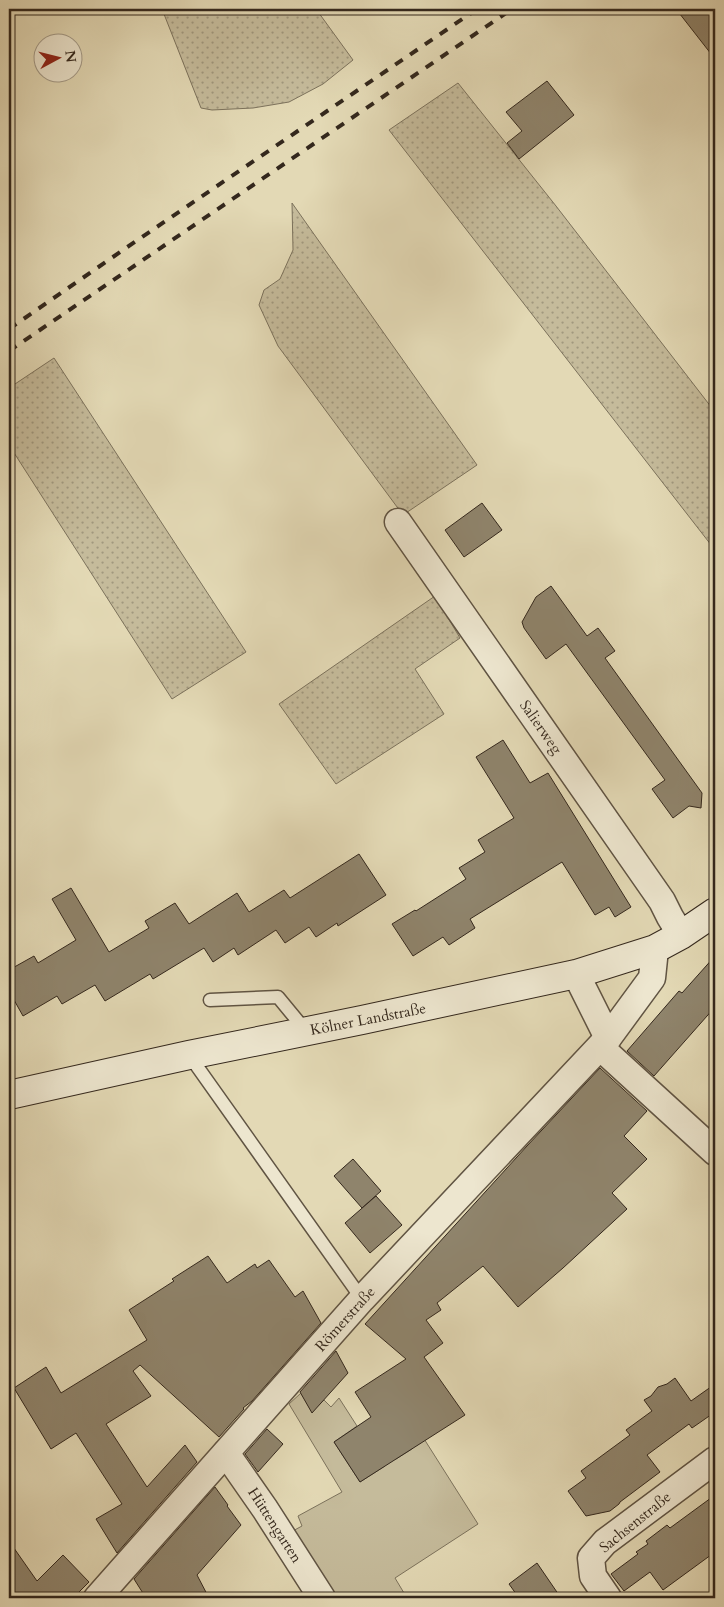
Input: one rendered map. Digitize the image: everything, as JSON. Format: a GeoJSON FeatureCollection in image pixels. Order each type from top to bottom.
{"type":"FeatureCollection","features":[{"type":"Feature","properties":{"kind":"main road","name":"Kölner Landstraße"},"geometry":{"type":"LineString","coordinates":[[9,1095],[189,1054],[492,993],[576,974],[655,949],[681,935],[715,912]]}},
{"type":"Feature","properties":{"kind":"street","name":"Salierweg"},"geometry":{"type":"LineString","coordinates":[[398,522],[662,901],[681,935]]}},
{"type":"Feature","properties":{"kind":"street","name":"Römerstraße"},"geometry":{"type":"LineString","coordinates":[[97,1598],[362,1299],[604,1043],[652,978],[655,949]]}},
{"type":"Feature","properties":{"kind":"street"},"geometry":{"type":"LineString","coordinates":[[576,974],[604,1043],[715,1152]]}},
{"type":"Feature","properties":{"kind":"street","name":"Hüttengarten"},"geometry":{"type":"LineString","coordinates":[[226,1453],[265,1509],[322,1598]]}},
{"type":"Feature","properties":{"kind":"street","name":"Sachsenstraße"},"geometry":{"type":"LineString","coordinates":[[608,1598],[593,1576],[591,1558],[605,1542],[715,1460]]}},
{"type":"Feature","properties":{"kind":"lane"},"geometry":{"type":"LineString","coordinates":[[210,1000],[278,997],[306,1031]]}},
{"type":"Feature","properties":{"kind":"lane"},"geometry":{"type":"LineString","coordinates":[[189,1054],[362,1299]]}},
{"type":"Feature","properties":{"kind":"shaded area"},"geometry":{"type":"Polygon","coordinates":[[[162,9],[316,9],[353,60],[323,84],[289,102],[253,108],[212,110],[201,108],[162,9]]]}},
{"type":"Feature","properties":{"kind":"shaded area"},"geometry":{"type":"Polygon","coordinates":[[[458,83],[556,206],[715,412],[715,550],[389,130],[458,83]]]}},
{"type":"Feature","properties":{"kind":"shaded area"},"geometry":{"type":"Polygon","coordinates":[[[292,203],[477,465],[403,515],[278,346],[259,305],[264,290],[280,279],[293,250],[292,203]]]}},
{"type":"Feature","properties":{"kind":"shaded area"},"geometry":{"type":"Polygon","coordinates":[[[54,358],[246,652],[172,699],[9,445],[9,388],[54,358]]]}},
{"type":"Feature","properties":{"kind":"shaded area"},"geometry":{"type":"Polygon","coordinates":[[[435,596],[460,638],[415,669],[444,714],[336,784],[279,704],[435,596]]]}},
{"type":"Feature","properties":{"kind":"shaded area"},"geometry":{"type":"Polygon","coordinates":[[[301,1393],[312,1412],[324,1400],[331,1407],[339,1398],[357,1426],[334,1442],[360,1482],[385,1466],[376,1451],[386,1445],[396,1459],[412,1449],[407,1412],[478,1524],[395,1578],[407,1598],[335,1598],[321,1574],[289,1533],[302,1526],[298,1516],[342,1492],[289,1404],[301,1393]]]}},
{"type":"Feature","properties":{"kind":"building"},"geometry":{"type":"Polygon","coordinates":[[[676,9],[715,9],[715,59],[676,9]]]}},
{"type":"Feature","properties":{"kind":"building"},"geometry":{"type":"Polygon","coordinates":[[[547,81],[574,115],[519,159],[507,143],[522,131],[506,112],[547,81]]]}},
{"type":"Feature","properties":{"kind":"building"},"geometry":{"type":"Polygon","coordinates":[[[482,503],[502,530],[464,557],[445,530],[482,503]]]}},
{"type":"Feature","properties":{"kind":"building"},"geometry":{"type":"Polygon","coordinates":[[[551,586],[587,636],[598,628],[615,651],[605,658],[702,793],[701,808],[689,806],[673,818],[652,789],[665,780],[566,644],[546,659],[524,628],[522,622],[536,597],[551,586]]]}},
{"type":"Feature","properties":{"kind":"building"},"geometry":{"type":"Polygon","coordinates":[[[503,740],[530,783],[548,773],[631,907],[615,917],[609,907],[595,915],[562,862],[470,919],[475,928],[449,945],[443,937],[413,956],[392,924],[466,879],[459,868],[485,852],[478,840],[514,818],[476,757],[503,740]]]}},
{"type":"Feature","properties":{"kind":"building"},"geometry":{"type":"Polygon","coordinates":[[[359,854],[386,895],[338,926],[337,923],[316,937],[309,927],[285,943],[276,930],[238,955],[234,948],[213,962],[204,948],[153,979],[150,974],[105,1001],[95,985],[62,1004],[57,996],[23,1016],[9,991],[9,970],[34,956],[38,963],[76,940],[52,899],[71,888],[109,952],[149,928],[145,921],[175,903],[189,924],[237,893],[249,912],[284,890],[290,898],[359,854]]]}},
{"type":"Feature","properties":{"kind":"building"},"geometry":{"type":"Polygon","coordinates":[[[715,956],[715,1007],[654,1076],[627,1051],[679,991],[682,993],[715,956]]]}},
{"type":"Feature","properties":{"kind":"building"},"geometry":{"type":"Polygon","coordinates":[[[600,1068],[647,1111],[624,1136],[647,1159],[612,1193],[627,1209],[518,1307],[483,1266],[437,1303],[441,1310],[426,1320],[443,1343],[424,1357],[465,1415],[360,1482],[334,1442],[371,1417],[355,1392],[406,1359],[365,1324],[600,1068]]]}},
{"type":"Feature","properties":{"kind":"building"},"geometry":{"type":"Polygon","coordinates":[[[353,1159],[381,1191],[362,1208],[334,1176],[353,1159]]]}},
{"type":"Feature","properties":{"kind":"building"},"geometry":{"type":"Polygon","coordinates":[[[376,1196],[402,1225],[370,1253],[345,1223],[376,1196]]]}},
{"type":"Feature","properties":{"kind":"building"},"geometry":{"type":"Polygon","coordinates":[[[208,1256],[227,1283],[255,1264],[257,1268],[269,1260],[295,1297],[303,1291],[321,1323],[219,1437],[140,1365],[133,1371],[151,1396],[106,1424],[147,1487],[185,1445],[197,1462],[117,1553],[96,1519],[122,1504],[76,1433],[51,1449],[14,1388],[46,1367],[61,1393],[147,1340],[129,1310],[208,1256]]]}},
{"type":"Feature","properties":{"kind":"building"},"geometry":{"type":"Polygon","coordinates":[[[336,1351],[348,1373],[312,1413],[300,1392],[336,1351]]]}},
{"type":"Feature","properties":{"kind":"building"},"geometry":{"type":"Polygon","coordinates":[[[675,1378],[691,1401],[715,1384],[715,1412],[692,1428],[689,1424],[647,1455],[660,1472],[610,1511],[586,1516],[568,1491],[586,1478],[581,1471],[630,1435],[626,1430],[652,1411],[644,1400],[651,1396],[658,1387],[667,1384],[675,1378]]]}},
{"type":"Feature","properties":{"kind":"building"},"geometry":{"type":"Polygon","coordinates":[[[267,1429],[283,1444],[258,1472],[245,1454],[267,1429]]]}},
{"type":"Feature","properties":{"kind":"building"},"geometry":{"type":"Polygon","coordinates":[[[215,1487],[241,1525],[197,1575],[209,1598],[146,1598],[134,1579],[215,1487]]]}},
{"type":"Feature","properties":{"kind":"building"},"geometry":{"type":"Polygon","coordinates":[[[715,1495],[715,1552],[663,1590],[650,1572],[624,1591],[611,1574],[638,1554],[636,1552],[648,1544],[646,1541],[667,1525],[670,1528],[715,1495]]]}},
{"type":"Feature","properties":{"kind":"building"},"geometry":{"type":"Polygon","coordinates":[[[9,1541],[37,1581],[63,1555],[89,1582],[73,1598],[9,1598],[9,1541]]]}},
{"type":"Feature","properties":{"kind":"building"},"geometry":{"type":"Polygon","coordinates":[[[537,1563],[561,1598],[519,1598],[509,1584],[537,1563]]]}},
{"type":"Feature","properties":{"kind":"railway"},"geometry":{"type":"LineString","coordinates":[[9,329],[477,9]]}},
{"type":"Feature","properties":{"kind":"railway"},"geometry":{"type":"LineString","coordinates":[[9,351],[512,9]]}}]}
